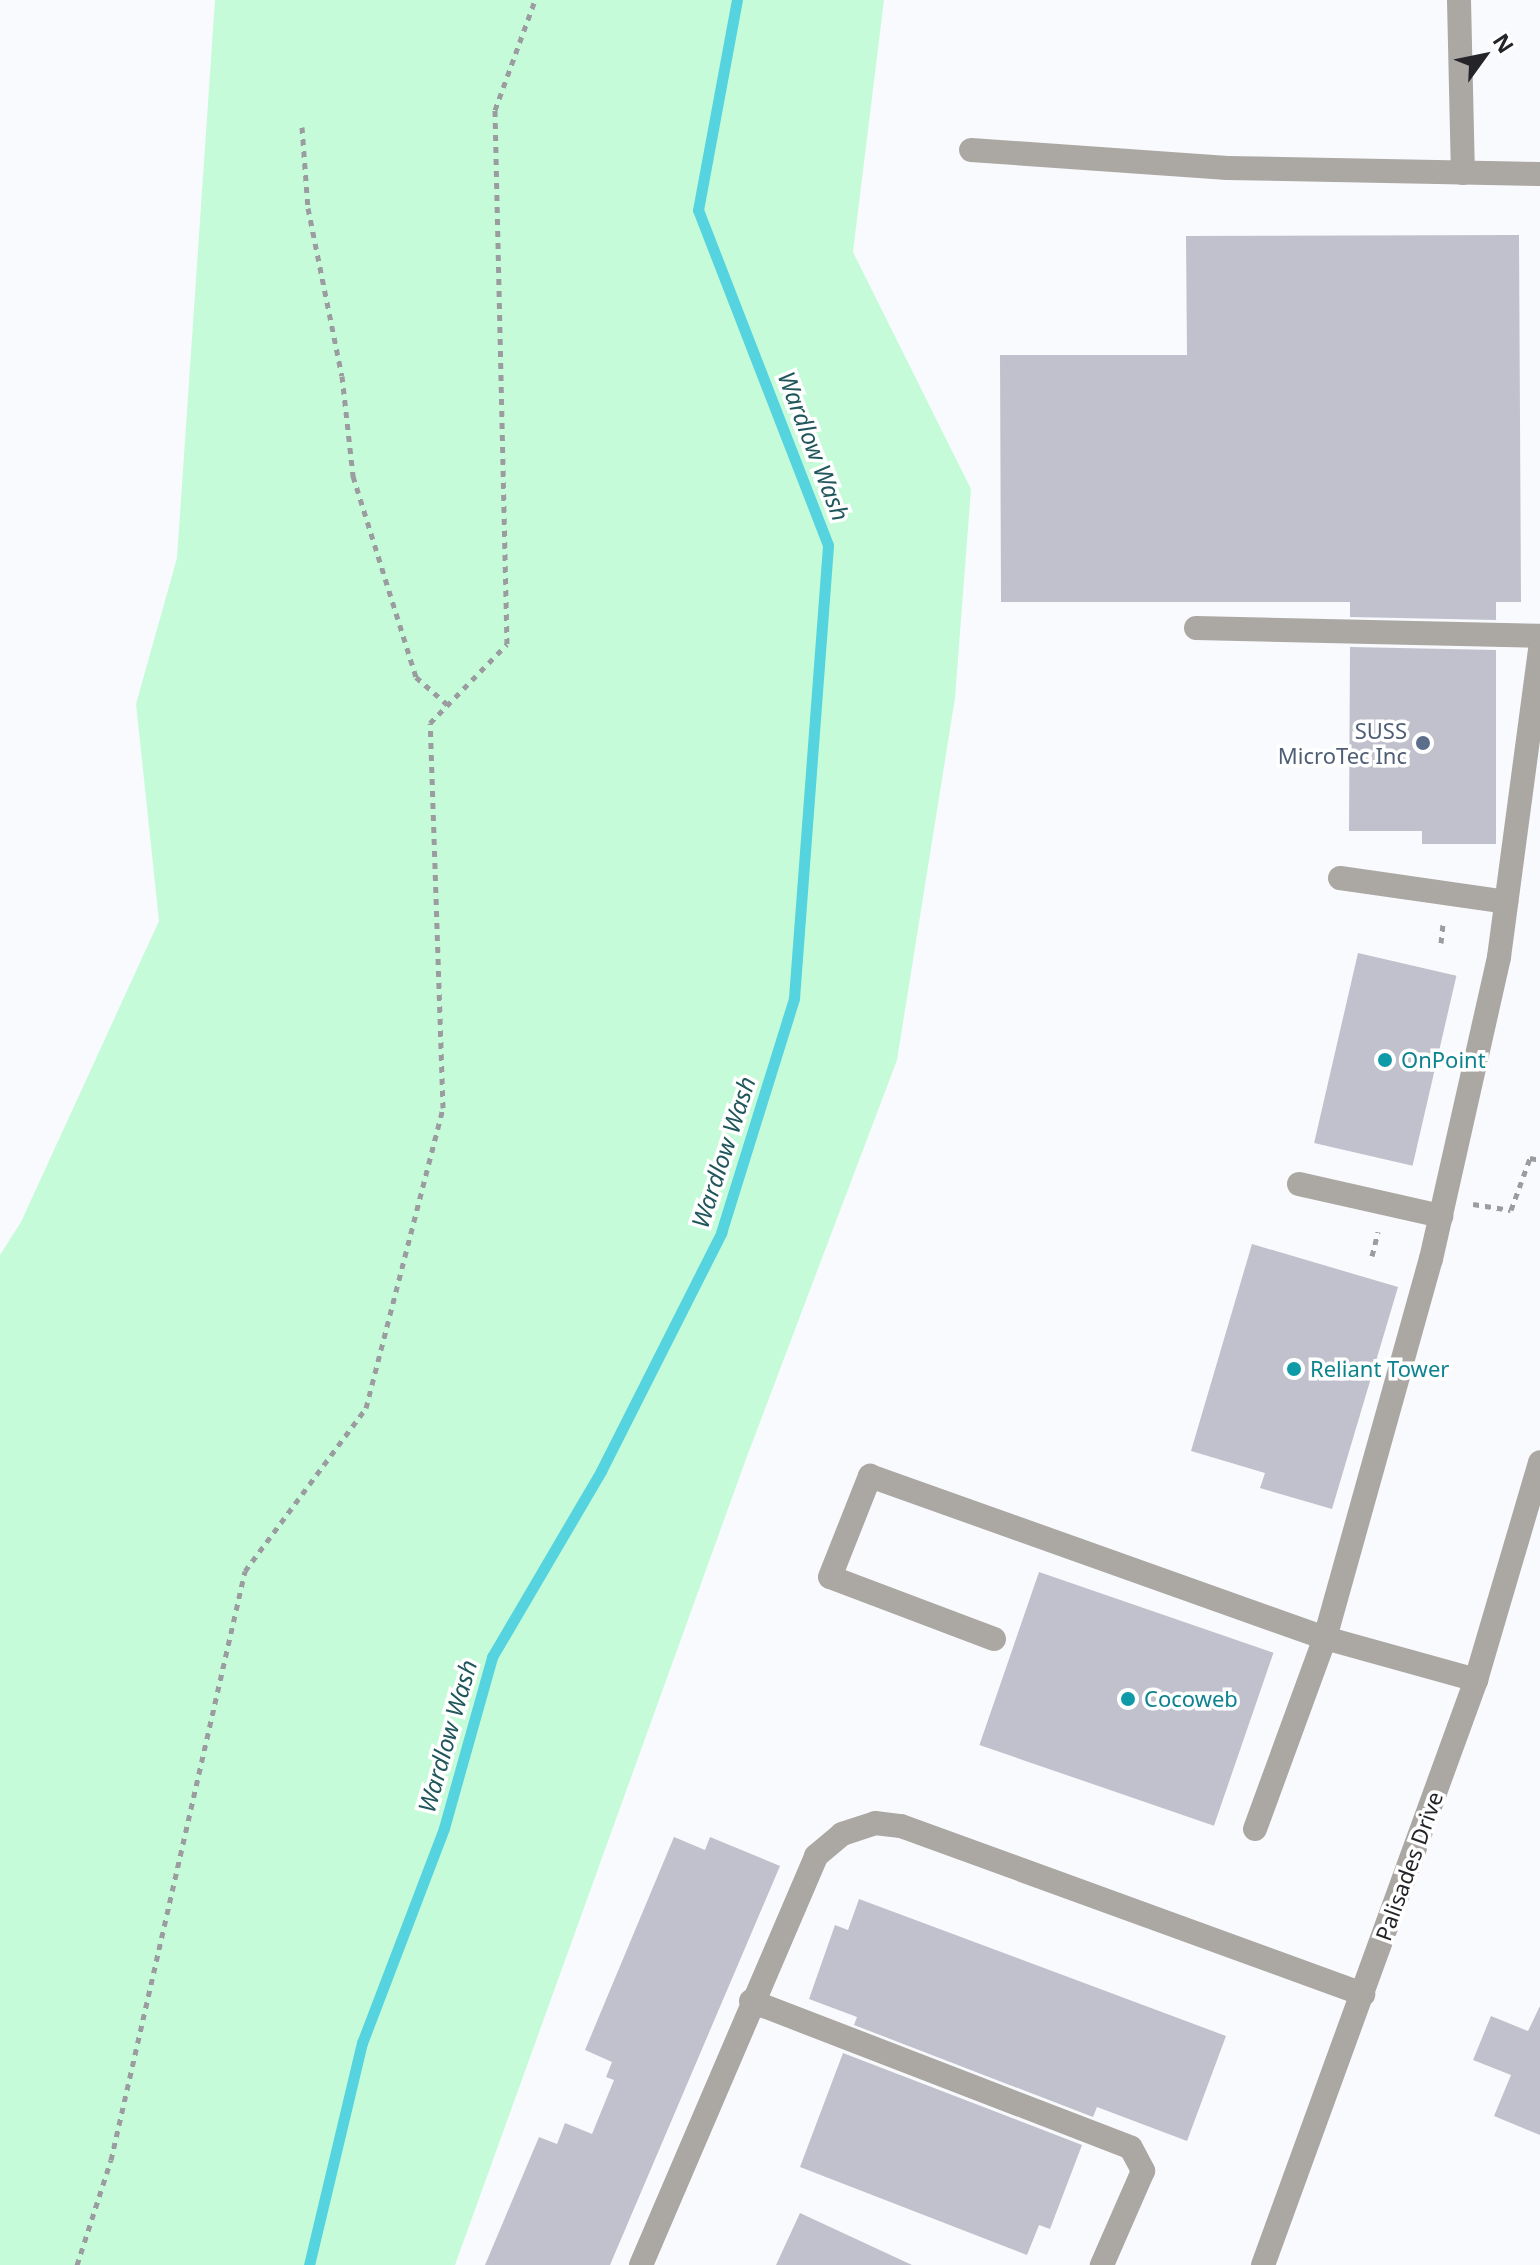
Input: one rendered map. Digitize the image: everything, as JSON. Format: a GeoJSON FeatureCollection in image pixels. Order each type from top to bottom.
{"type":"FeatureCollection","features":[{"type":"Feature","properties":{"kind":"street"},"geometry":{"type":"LineString","coordinates":[[1459,0],[1463,173]]}},
{"type":"Feature","properties":{"kind":"street"},"geometry":{"type":"LineString","coordinates":[[971,150],[1227,168],[1540,174]]}},
{"type":"Feature","properties":{"kind":"street"},"geometry":{"type":"LineString","coordinates":[[1196,628],[1540,636]]}},
{"type":"Feature","properties":{"kind":"street"},"geometry":{"type":"LineString","coordinates":[[1255,1829],[1325,1638],[1441,1216],[1506,902],[1540,651]]}},
{"type":"Feature","properties":{"kind":"street"},"geometry":{"type":"LineString","coordinates":[[1340,878],[1506,902]]}},
{"type":"Feature","properties":{"kind":"street"},"geometry":{"type":"LineString","coordinates":[[1299,1184],[1441,1216]]}},
{"type":"Feature","properties":{"kind":"street","name":"Palisades Drive"},"geometry":{"type":"LineString","coordinates":[[1263,2265],[1476,1680],[1540,1462]]}},
{"type":"Feature","properties":{"kind":"street"},"geometry":{"type":"LineString","coordinates":[[994,1639],[830,1577],[870,1476],[1325,1638],[1476,1680]]}},
{"type":"Feature","properties":{"kind":"street"},"geometry":{"type":"LineString","coordinates":[[641,2265],[751,2001],[816,1856],[842,1834],[875,1823],[901,1826],[1363,1994]]}},
{"type":"Feature","properties":{"kind":"street"},"geometry":{"type":"LineString","coordinates":[[751,2001],[1131,2148],[1143,2171],[1102,2265]]}},
{"type":"Feature","properties":{"kind":"path"},"geometry":{"type":"LineString","coordinates":[[77,2265],[111,2160],[245,1571],[366,1408],[443,1108],[430,723],[507,644],[495,110],[535,0]]}},
{"type":"Feature","properties":{"kind":"path"},"geometry":{"type":"LineString","coordinates":[[302,127],[310,223],[342,376],[353,476],[416,677],[448,705]]}},
{"type":"Feature","properties":{"kind":"path"},"geometry":{"type":"LineString","coordinates":[[1495,1208],[1511,1210],[1530,1158],[1540,1160]]}},
{"type":"Feature","properties":{"kind":"green space"},"geometry":{"type":"Polygon","coordinates":[[[215,0],[884,0],[853,252],[971,489],[955,698],[897,1060],[746,1459],[455,2265],[0,2265],[0,1255],[21,1222],[159,921],[136,704],[177,558],[215,0]]]}},
{"type":"Feature","properties":{"kind":"building"},"geometry":{"type":"Polygon","coordinates":[[[1519,235],[1521,602],[1496,602],[1496,620],[1350,617],[1350,602],[1001,602],[1000,355],[1187,355],[1186,236],[1519,235]]]}},
{"type":"Feature","properties":{"kind":"building","name":"SUSS MicroTec Inc"},"geometry":{"type":"Polygon","coordinates":[[[1350,647],[1496,650],[1496,844],[1422,844],[1422,831],[1349,831],[1350,647]]]}},
{"type":"Feature","properties":{"kind":"building","name":"OnPoint"},"geometry":{"type":"Polygon","coordinates":[[[1358,953],[1456,976],[1413,1166],[1314,1143],[1358,953]]]}},
{"type":"Feature","properties":{"kind":"building","name":"Reliant Tower"},"geometry":{"type":"Polygon","coordinates":[[[1252,1244],[1398,1287],[1332,1509],[1260,1488],[1265,1473],[1191,1451],[1252,1244]]]}},
{"type":"Feature","properties":{"kind":"building","name":"Cocoweb"},"geometry":{"type":"Polygon","coordinates":[[[1039,1572],[1273,1653],[1214,1826],[979,1745],[1039,1572]]]}},
{"type":"Feature","properties":{"kind":"building"},"geometry":{"type":"Polygon","coordinates":[[[674,1837],[705,1850],[710,1837],[780,1866],[610,2265],[485,2265],[539,2137],[557,2144],[565,2123],[592,2134],[614,2080],[606,2077],[612,2062],[585,2050],[674,1837]]]}},
{"type":"Feature","properties":{"kind":"building"},"geometry":{"type":"Polygon","coordinates":[[[859,1899],[1226,2036],[1187,2141],[1097,2107],[1093,2117],[854,2025],[857,2017],[809,1999],[835,1925],[848,1930],[859,1899]]]}},
{"type":"Feature","properties":{"kind":"building"},"geometry":{"type":"Polygon","coordinates":[[[1540,2006],[1540,2135],[1494,2116],[1511,2075],[1473,2060],[1491,2016],[1528,2031],[1540,2006]]]}},
{"type":"Feature","properties":{"kind":"building"},"geometry":{"type":"Polygon","coordinates":[[[843,2053],[1082,2145],[1050,2229],[1039,2225],[1027,2255],[800,2167],[843,2053]]]}},
{"type":"Feature","properties":{"kind":"building"},"geometry":{"type":"Polygon","coordinates":[[[800,2213],[912,2265],[776,2265],[800,2213]]]}},
{"type":"Feature","properties":{"kind":"waterway","name":"Wardlow Wash"},"geometry":{"type":"LineString","coordinates":[[309,2265],[362,2043],[444,1828],[492,1657],[601,1471],[721,1233],[794,998],[828,545],[698,210],[737,0]]}},
{"type":"Feature","properties":{"kind":"place","name":"SUSS MicroTec Inc"},"geometry":{"type":"Point","coordinates":[1423,743]}},
{"type":"Feature","properties":{"kind":"place","name":"OnPoint"},"geometry":{"type":"Point","coordinates":[1385,1060]}},
{"type":"Feature","properties":{"kind":"place","name":"Reliant Tower"},"geometry":{"type":"Point","coordinates":[1294,1369]}},
{"type":"Feature","properties":{"kind":"place","name":"Cocoweb"},"geometry":{"type":"Point","coordinates":[1128,1699]}}]}
